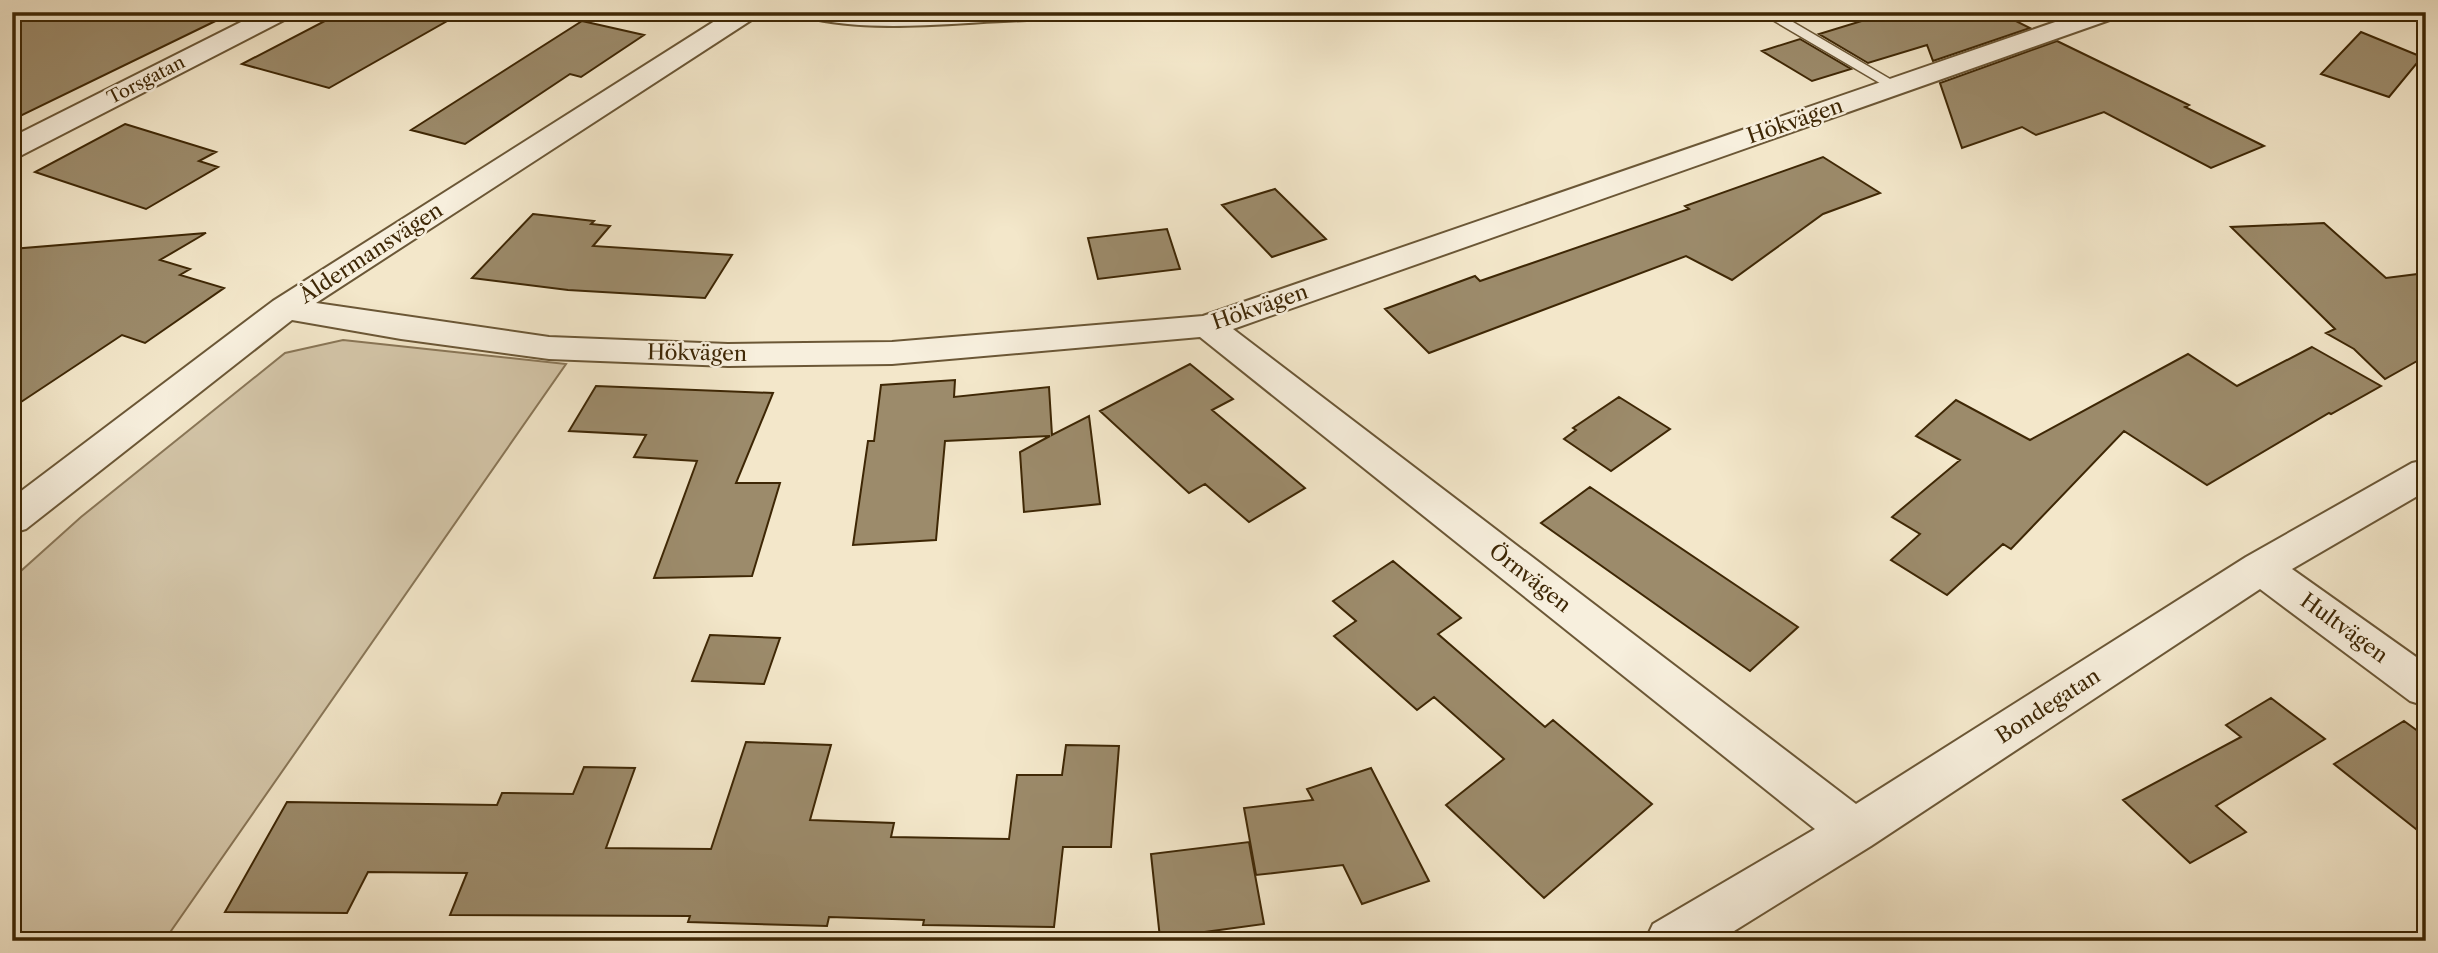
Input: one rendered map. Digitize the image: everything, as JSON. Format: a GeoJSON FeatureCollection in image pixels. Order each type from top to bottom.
{"type":"FeatureCollection","features":[{"type":"Feature","properties":{"kind":"street","name":"Torsgatan"},"geometry":{"type":"LineString","coordinates":[[12,149],[281,12]]}},
{"type":"Feature","properties":{"kind":"street","name":"Åldermansvägen"},"geometry":{"type":"LineString","coordinates":[[12,519],[285,308],[747,12]]}},
{"type":"Feature","properties":{"kind":"street"},"geometry":{"type":"LineString","coordinates":[[814,12],[869,18],[1027,12]]}},
{"type":"Feature","properties":{"kind":"street","name":"Hökvägen"},"geometry":{"type":"LineString","coordinates":[[285,308],[401,328],[549,348],[728,355],[892,353],[1207,326],[2109,12]]}},
{"type":"Feature","properties":{"kind":"street","name":"Örnvägen"},"geometry":{"type":"LineString","coordinates":[[1207,326],[1854,831]]}},
{"type":"Feature","properties":{"kind":"street","name":"Bondegatan"},"geometry":{"type":"LineString","coordinates":[[1671,941],[1854,831],[2261,568],[2426,473]]}},
{"type":"Feature","properties":{"kind":"street","name":"Hultvägen"},"geometry":{"type":"LineString","coordinates":[[2261,568],[2426,688]]}},
{"type":"Feature","properties":{"kind":"lane"},"geometry":{"type":"LineString","coordinates":[[1766,12],[1895,86]]}},
{"type":"Feature","properties":{"kind":"shaded area"},"geometry":{"type":"Polygon","coordinates":[[[343,340],[566,364],[164,941],[12,941],[12,579],[81,517],[285,353],[343,340]]]}},
{"type":"Feature","properties":{"kind":"building"},"geometry":{"type":"Polygon","coordinates":[[[12,12],[234,12],[12,120],[12,12]]]}},
{"type":"Feature","properties":{"kind":"building"},"geometry":{"type":"Polygon","coordinates":[[[342,12],[463,12],[329,88],[242,64],[342,12]]]}},
{"type":"Feature","properties":{"kind":"building"},"geometry":{"type":"Polygon","coordinates":[[[1891,12],[1998,12],[2030,28],[1933,61],[1927,45],[1868,63],[1819,34],[1891,12]]]}},
{"type":"Feature","properties":{"kind":"building"},"geometry":{"type":"Polygon","coordinates":[[[582,21],[644,35],[581,77],[570,74],[465,144],[411,130],[582,21]]]}},
{"type":"Feature","properties":{"kind":"building"},"geometry":{"type":"Polygon","coordinates":[[[2361,32],[2422,57],[2389,97],[2321,74],[2361,32]]]}},
{"type":"Feature","properties":{"kind":"building"},"geometry":{"type":"Polygon","coordinates":[[[1800,39],[1851,69],[1812,81],[1762,51],[1800,39]]]}},
{"type":"Feature","properties":{"kind":"building"},"geometry":{"type":"Polygon","coordinates":[[[2057,41],[2189,105],[2185,107],[2264,146],[2211,168],[2104,112],[2036,135],[2022,127],[1962,148],[1940,83],[2057,41]]]}},
{"type":"Feature","properties":{"kind":"building"},"geometry":{"type":"Polygon","coordinates":[[[125,124],[216,152],[199,161],[218,167],[146,209],[35,172],[125,124]]]}},
{"type":"Feature","properties":{"kind":"building"},"geometry":{"type":"Polygon","coordinates":[[[1823,157],[1880,193],[1823,214],[1732,280],[1686,256],[1429,353],[1385,309],[1475,276],[1480,281],[1689,209],[1685,206],[1823,157]]]}},
{"type":"Feature","properties":{"kind":"building"},"geometry":{"type":"Polygon","coordinates":[[[1275,189],[1326,239],[1272,257],[1222,205],[1275,189]]]}},
{"type":"Feature","properties":{"kind":"building"},"geometry":{"type":"Polygon","coordinates":[[[533,214],[594,221],[591,224],[610,226],[593,246],[732,255],[705,298],[568,290],[472,278],[533,214]]]}},
{"type":"Feature","properties":{"kind":"building"},"geometry":{"type":"Polygon","coordinates":[[[2324,223],[2386,278],[2426,273],[2426,356],[2385,379],[2354,349],[2326,333],[2335,329],[2231,227],[2324,223]]]}},
{"type":"Feature","properties":{"kind":"building"},"geometry":{"type":"Polygon","coordinates":[[[1167,229],[1180,269],[1098,279],[1088,238],[1167,229]]]}},
{"type":"Feature","properties":{"kind":"building"},"geometry":{"type":"Polygon","coordinates":[[[206,233],[160,260],[190,269],[180,275],[224,288],[145,343],[122,335],[12,408],[12,249],[206,233]]]}},
{"type":"Feature","properties":{"kind":"building"},"geometry":{"type":"Polygon","coordinates":[[[2312,347],[2381,386],[2329,413],[2207,485],[2124,431],[2011,549],[2003,544],[1947,595],[1891,560],[1920,534],[1892,517],[1960,460],[1916,436],[1956,400],[2030,440],[2188,354],[2237,386],[2312,347]]]}},
{"type":"Feature","properties":{"kind":"building"},"geometry":{"type":"Polygon","coordinates":[[[1190,364],[1233,399],[1212,410],[1305,488],[1249,522],[1205,484],[1189,493],[1100,411],[1190,364]]]}},
{"type":"Feature","properties":{"kind":"building"},"geometry":{"type":"Polygon","coordinates":[[[955,380],[954,397],[1049,387],[1052,435],[1089,416],[1100,504],[1024,512],[1020,452],[1050,436],[945,441],[936,540],[853,545],[868,441],[874,441],[881,385],[955,380]]]}},
{"type":"Feature","properties":{"kind":"building"},"geometry":{"type":"Polygon","coordinates":[[[596,386],[773,393],[736,483],[780,483],[752,576],[654,578],[697,461],[634,457],[646,435],[569,431],[596,386]]]}},
{"type":"Feature","properties":{"kind":"building"},"geometry":{"type":"Polygon","coordinates":[[[1619,397],[1670,429],[1611,471],[1564,439],[1576,430],[1573,428],[1619,397]]]}},
{"type":"Feature","properties":{"kind":"building"},"geometry":{"type":"Polygon","coordinates":[[[1590,487],[1798,627],[1750,671],[1541,523],[1590,487]]]}},
{"type":"Feature","properties":{"kind":"building"},"geometry":{"type":"Polygon","coordinates":[[[1393,561],[1461,618],[1438,634],[1545,727],[1553,720],[1652,804],[1544,898],[1446,805],[1504,759],[1434,697],[1417,710],[1334,636],[1356,621],[1333,601],[1393,561]]]}},
{"type":"Feature","properties":{"kind":"building"},"geometry":{"type":"Polygon","coordinates":[[[710,635],[780,638],[764,684],[692,681],[710,635]]]}},
{"type":"Feature","properties":{"kind":"building"},"geometry":{"type":"Polygon","coordinates":[[[2271,698],[2325,739],[2216,806],[2246,832],[2190,863],[2123,800],[2241,737],[2226,725],[2271,698]]]}},
{"type":"Feature","properties":{"kind":"building"},"geometry":{"type":"Polygon","coordinates":[[[2404,721],[2426,737],[2426,837],[2334,764],[2404,721]]]}},
{"type":"Feature","properties":{"kind":"building"},"geometry":{"type":"Polygon","coordinates":[[[746,742],[831,745],[810,820],[894,823],[891,837],[1009,839],[1017,775],[1062,775],[1066,745],[1119,746],[1111,847],[1063,847],[1054,927],[923,925],[924,920],[829,917],[827,926],[688,922],[690,916],[450,915],[467,873],[368,872],[347,913],[225,912],[287,802],[497,805],[502,793],[573,794],[584,767],[635,768],[606,848],[711,849],[746,742]]]}},
{"type":"Feature","properties":{"kind":"building"},"geometry":{"type":"Polygon","coordinates":[[[1371,768],[1429,881],[1362,904],[1343,865],[1256,875],[1244,808],[1313,800],[1307,789],[1371,768]]]}},
{"type":"Feature","properties":{"kind":"building"},"geometry":{"type":"Polygon","coordinates":[[[1249,842],[1264,924],[1160,938],[1151,854],[1249,842]]]}}]}
